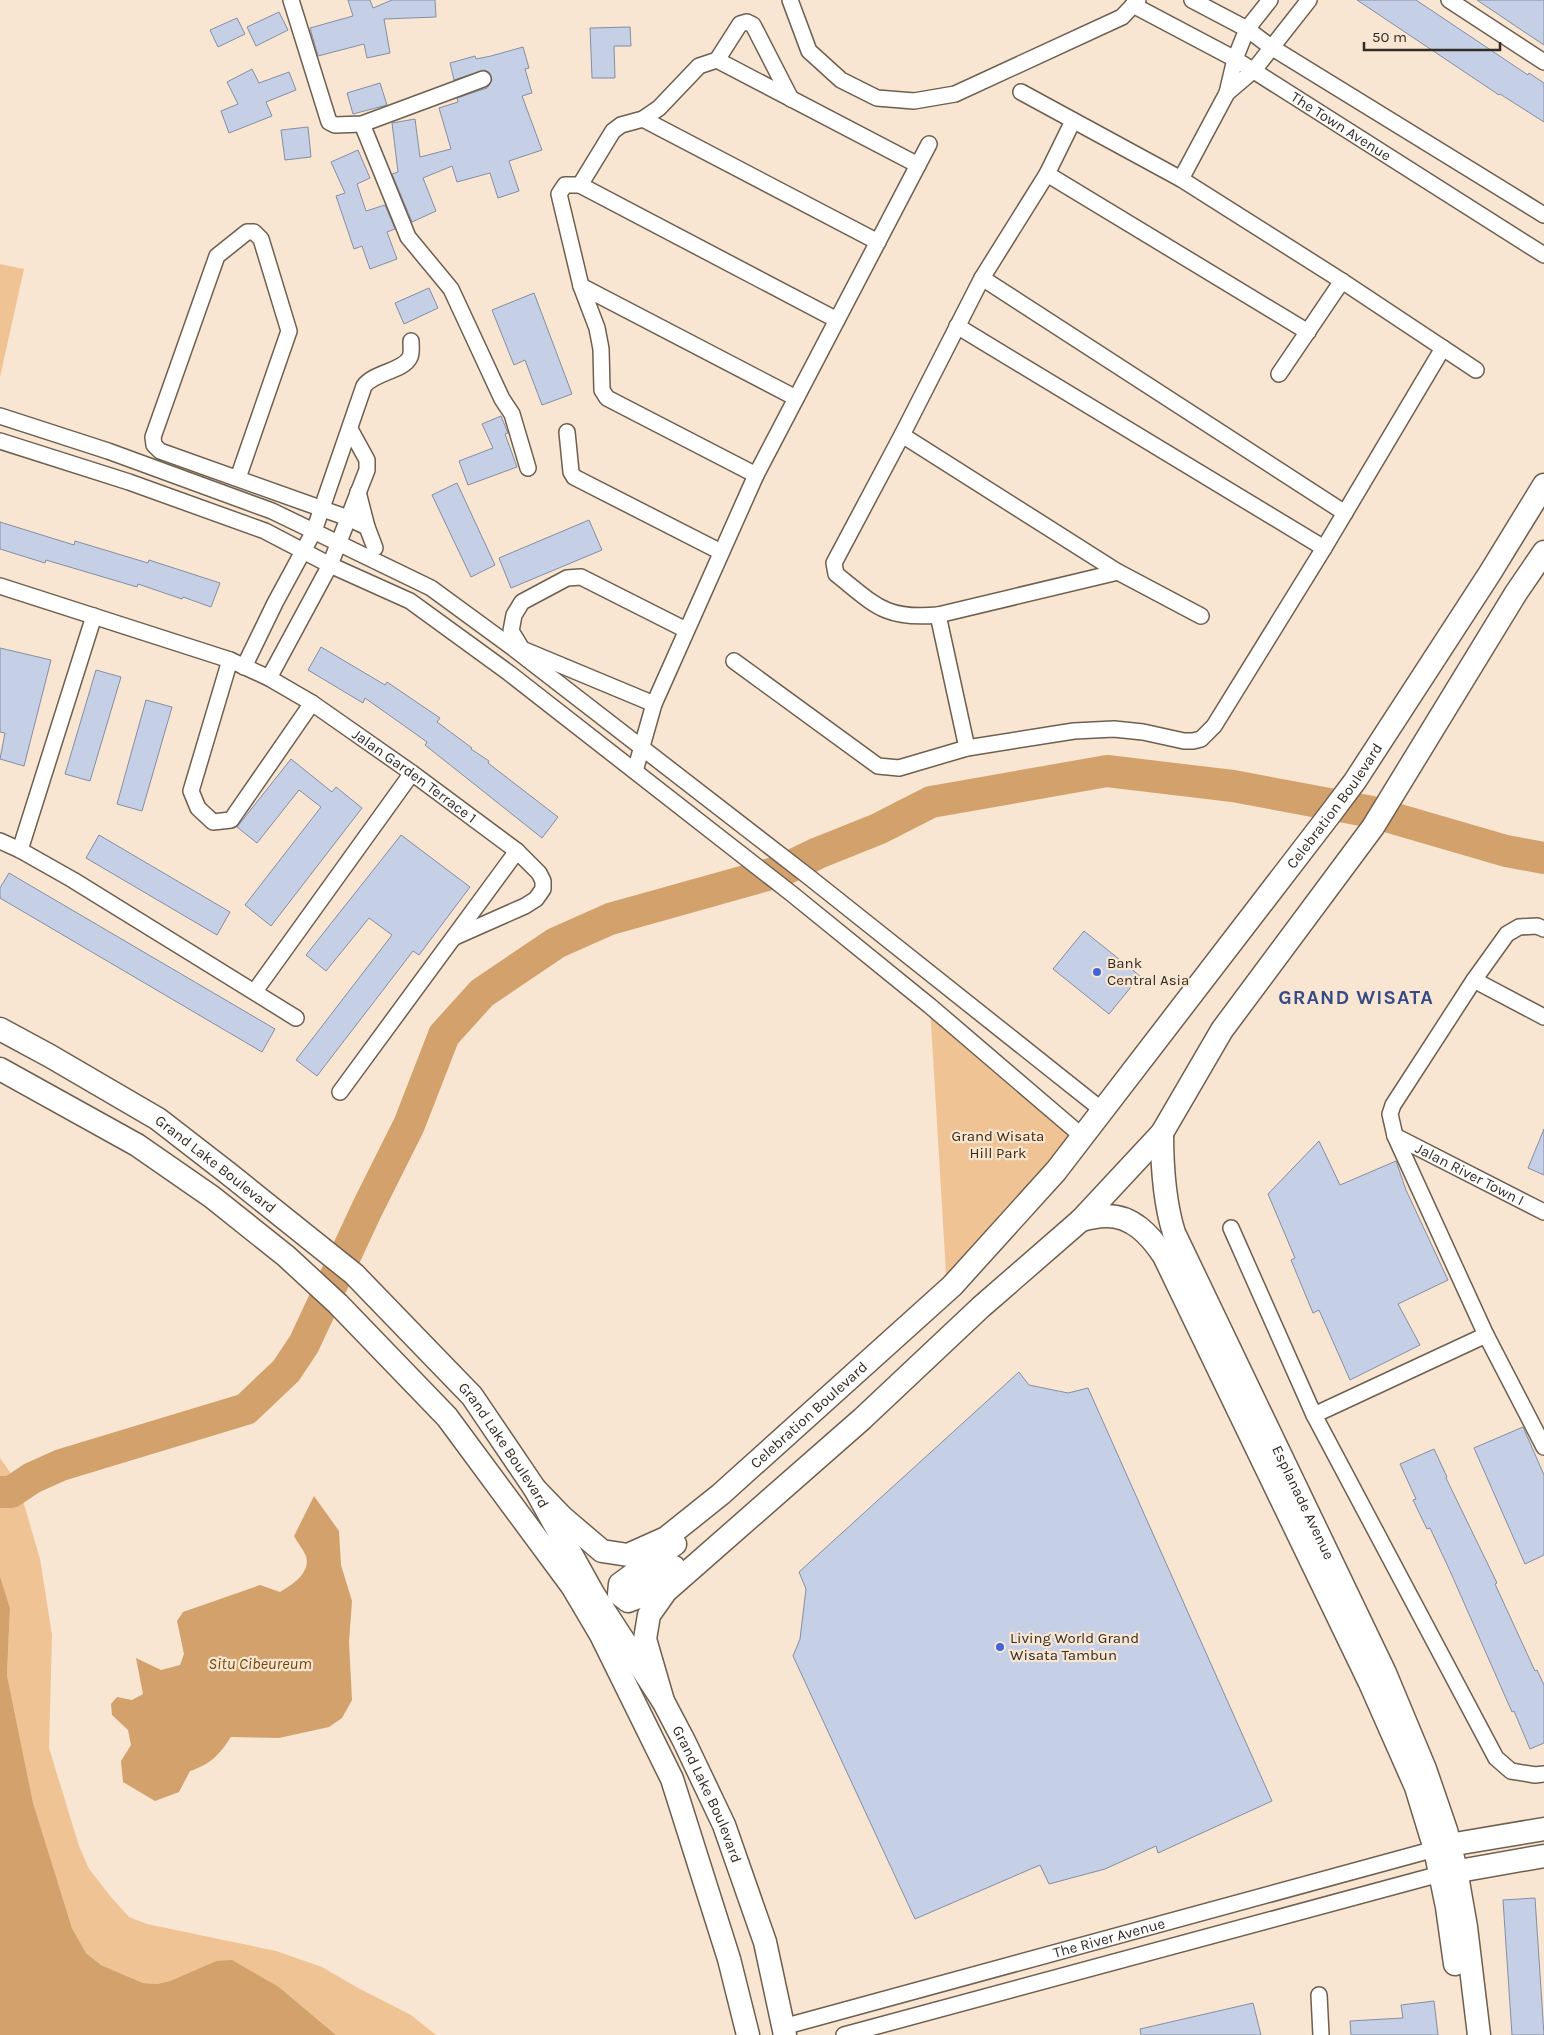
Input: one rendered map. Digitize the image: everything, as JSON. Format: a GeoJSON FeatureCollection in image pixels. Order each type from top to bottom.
{"type":"FeatureCollection","features":[{"type":"Feature","properties":{"kind":"street"},"geometry":{"type":"LineString","coordinates":[[291,0],[330,122],[335,125],[362,124],[482,79]]}},
{"type":"Feature","properties":{"kind":"street"},"geometry":{"type":"LineString","coordinates":[[790,0],[809,51],[841,80],[877,98],[914,101],[955,94],[1122,17],[1135,3]]}},
{"type":"Feature","properties":{"kind":"street","name":"The Town Avenue"},"geometry":{"type":"LineString","coordinates":[[1192,0],[1247,29],[1271,47],[1544,215]]}},
{"type":"Feature","properties":{"kind":"street"},"geometry":{"type":"LineString","coordinates":[[1181,179],[1227,93],[1236,59],[1247,29],[1270,0]]}},
{"type":"Feature","properties":{"kind":"street"},"geometry":{"type":"LineString","coordinates":[[1227,93],[1254,70],[1309,0]]}},
{"type":"Feature","properties":{"kind":"street"},"geometry":{"type":"LineString","coordinates":[[1449,0],[1544,62]]}},
{"type":"Feature","properties":{"kind":"street","name":"The Town Avenue"},"geometry":{"type":"LineString","coordinates":[[1135,3],[1254,70],[1544,255]]}},
{"type":"Feature","properties":{"kind":"street"},"geometry":{"type":"LineString","coordinates":[[580,185],[613,130],[621,125],[643,119],[659,108],[699,66],[717,60],[740,24],[747,22],[753,26],[791,99]]}},
{"type":"Feature","properties":{"kind":"street"},"geometry":{"type":"LineString","coordinates":[[717,60],[918,165]]}},
{"type":"Feature","properties":{"kind":"street"},"geometry":{"type":"LineString","coordinates":[[1021,92],[1181,179],[1342,280],[1476,370]]}},
{"type":"Feature","properties":{"kind":"street"},"geometry":{"type":"LineString","coordinates":[[643,119],[878,242]]}},
{"type":"Feature","properties":{"kind":"street"},"geometry":{"type":"LineString","coordinates":[[1073,121],[1047,174],[982,278],[834,563],[834,568],[836,574],[882,609],[897,615],[938,615],[1118,572]]}},
{"type":"Feature","properties":{"kind":"street"},"geometry":{"type":"LineString","coordinates":[[362,124],[408,237],[451,289],[502,399],[512,414],[528,468]]}},
{"type":"Feature","properties":{"kind":"street"},"geometry":{"type":"LineString","coordinates":[[636,771],[654,704],[756,475],[929,144]]}},
{"type":"Feature","properties":{"kind":"street"},"geometry":{"type":"LineString","coordinates":[[1047,174],[1308,332]]}},
{"type":"Feature","properties":{"kind":"street"},"geometry":{"type":"LineString","coordinates":[[756,475],[607,398],[602,390],[602,348],[597,328],[581,286],[559,194],[565,185],[580,185],[837,320]]}},
{"type":"Feature","properties":{"kind":"street"},"geometry":{"type":"LineString","coordinates":[[238,478],[289,331],[260,239],[254,232],[247,232],[217,256],[152,437],[154,446],[160,451],[348,518],[367,527]]}},
{"type":"Feature","properties":{"kind":"street"},"geometry":{"type":"LineString","coordinates":[[982,278],[1345,513]]}},
{"type":"Feature","properties":{"kind":"street"},"geometry":{"type":"LineString","coordinates":[[1279,374],[1342,280]]}},
{"type":"Feature","properties":{"kind":"street"},"geometry":{"type":"LineString","coordinates":[[581,286],[796,398]]}},
{"type":"Feature","properties":{"kind":"street"},"geometry":{"type":"LineString","coordinates":[[957,326],[1324,548]]}},
{"type":"Feature","properties":{"kind":"street"},"geometry":{"type":"LineString","coordinates":[[244,666],[275,602],[314,531],[364,386],[369,379],[405,364],[410,357],[411,342]]}},
{"type":"Feature","properties":{"kind":"street"},"geometry":{"type":"LineString","coordinates":[[734,660],[878,766],[899,768],[967,748],[1074,731],[1114,729],[1143,732],[1184,741],[1201,738],[1214,726],[1324,548],[1443,348]]}},
{"type":"Feature","properties":{"kind":"street"},"geometry":{"type":"LineString","coordinates":[[0,416],[108,451],[272,511],[431,588],[513,648],[808,877],[1102,1110]]}},
{"type":"Feature","properties":{"kind":"street"},"geometry":{"type":"LineString","coordinates":[[269,678],[330,565],[367,470],[367,460],[350,428]]}},
{"type":"Feature","properties":{"kind":"street"},"geometry":{"type":"LineString","coordinates":[[567,432],[571,472],[574,478],[721,552]]}},
{"type":"Feature","properties":{"kind":"street"},"geometry":{"type":"LineString","coordinates":[[902,435],[1118,572],[1201,616]]}},
{"type":"Feature","properties":{"kind":"street"},"geometry":{"type":"LineString","coordinates":[[0,441],[129,482],[265,531],[330,565],[410,601],[509,673],[792,894],[930,1006],[1082,1136]]}},
{"type":"Feature","properties":{"kind":"street","name":"Celebration Boulevard"},"geometry":{"type":"LineString","coordinates":[[535,1488],[562,1516],[602,1551],[628,1555],[666,1538],[721,1494],[952,1286],[1056,1171],[1355,781],[1490,573],[1544,485]]}},
{"type":"Feature","properties":{"kind":"street"},"geometry":{"type":"LineString","coordinates":[[358,492],[367,527],[375,548]]}},
{"type":"Feature","properties":{"kind":"street"},"geometry":{"type":"LineString","coordinates":[[663,1702],[645,1639],[648,1615],[666,1591],[862,1419],[981,1307],[1082,1220],[1162,1133],[1222,1030],[1374,827],[1511,601],[1544,552]]}},
{"type":"Feature","properties":{"kind":"street"},"geometry":{"type":"LineString","coordinates":[[654,704],[522,648],[510,631],[514,615],[522,602],[567,578],[581,578],[686,630]]}},
{"type":"Feature","properties":{"kind":"street","name":"Jalan Garden Terrace 1"},"geometry":{"type":"LineString","coordinates":[[0,586],[230,660],[269,678],[312,703],[412,773],[517,851],[539,873],[543,881],[543,890],[536,899],[525,906],[455,937]]}},
{"type":"Feature","properties":{"kind":"street"},"geometry":{"type":"LineString","coordinates":[[938,615],[967,748]]}},
{"type":"Feature","properties":{"kind":"street"},"geometry":{"type":"LineString","coordinates":[[20,850],[94,616]]}},
{"type":"Feature","properties":{"kind":"street"},"geometry":{"type":"LineString","coordinates":[[230,660],[191,791],[198,808],[213,822],[231,820],[312,703]]}},
{"type":"Feature","properties":{"kind":"street"},"geometry":{"type":"LineString","coordinates":[[255,991],[412,773]]}},
{"type":"Feature","properties":{"kind":"street"},"geometry":{"type":"LineString","coordinates":[[0,841],[20,850],[255,991],[296,1018]]}},
{"type":"Feature","properties":{"kind":"street"},"geometry":{"type":"LineString","coordinates":[[340,1092],[517,851]]}},
{"type":"Feature","properties":{"kind":"street"},"geometry":{"type":"LineString","coordinates":[[1544,929],[1537,926],[1519,927],[1507,934],[1474,980],[1393,1104],[1390,1114],[1395,1136],[1486,1335],[1544,1447]]}},
{"type":"Feature","properties":{"kind":"street"},"geometry":{"type":"LineString","coordinates":[[1474,980],[1544,1017]]}},
{"type":"Feature","properties":{"kind":"street","name":"Grand Lake Boulevard"},"geometry":{"type":"LineString","coordinates":[[0,1029],[158,1119],[354,1274],[472,1396],[535,1488],[594,1595],[663,1702],[684,1741],[724,1825],[765,1942],[784,2031]]}},
{"type":"Feature","properties":{"kind":"street","name":"Grand Lake Boulevard"},"geometry":{"type":"LineString","coordinates":[[0,1069],[137,1145],[212,1197],[286,1256],[338,1304],[447,1417],[572,1586],[601,1635],[672,1779],[729,1959],[748,2035]]}},
{"type":"Feature","properties":{"kind":"street","name":"Esplanade Avenue"},"geometry":{"type":"LineString","coordinates":[[1162,1133],[1166,1204],[1174,1233],[1385,1674],[1425,1768],[1432,1812],[1448,1872]]}},
{"type":"Feature","properties":{"kind":"street","name":"Jalan River Town I"},"geometry":{"type":"LineString","coordinates":[[1395,1136],[1544,1212]]}},
{"type":"Feature","properties":{"kind":"street","name":"Esplanade Avenue"},"geometry":{"type":"LineString","coordinates":[[1082,1220],[1105,1216],[1125,1219],[1143,1229],[1164,1256],[1370,1683],[1416,1787],[1432,1812]]}},
{"type":"Feature","properties":{"kind":"street"},"geometry":{"type":"LineString","coordinates":[[1231,1228],[1314,1415],[1496,1758],[1511,1771],[1534,1775],[1544,1774]]}},
{"type":"Feature","properties":{"kind":"street"},"geometry":{"type":"LineString","coordinates":[[1314,1415],[1486,1335]]}},
{"type":"Feature","properties":{"kind":"street"},"geometry":{"type":"LineString","coordinates":[[721,1494],[718,1510],[620,1584],[619,1594],[628,1601],[636,1598],[774,1484],[818,1457]]}},
{"type":"Feature","properties":{"kind":"street"},"geometry":{"type":"LineString","coordinates":[[1441,1844],[1544,1829]]}},
{"type":"Feature","properties":{"kind":"street","name":"The River Avenue"},"geometry":{"type":"LineString","coordinates":[[784,2031],[1441,1844]]}},
{"type":"Feature","properties":{"kind":"street"},"geometry":{"type":"LineString","coordinates":[[1448,1872],[1544,1856]]}},
{"type":"Feature","properties":{"kind":"street"},"geometry":{"type":"LineString","coordinates":[[1448,1872],[1453,1948],[1464,2035]]}},
{"type":"Feature","properties":{"kind":"street"},"geometry":{"type":"LineString","coordinates":[[1448,1872],[1466,1927],[1479,2035]]}},
{"type":"Feature","properties":{"kind":"street","name":"The River Avenue"},"geometry":{"type":"LineString","coordinates":[[844,2035],[1448,1872]]}},
{"type":"Feature","properties":{"kind":"street"},"geometry":{"type":"LineString","coordinates":[[1318,1996],[1320,2035]]}},
{"type":"Feature","properties":{"kind":"green space"},"geometry":{"type":"Polygon","coordinates":[[[0,264],[24,269],[0,377],[0,264]]]}},
{"type":"Feature","properties":{"kind":"green space","name":"Grand Wisata Hill Park"},"geometry":{"type":"Polygon","coordinates":[[[930,1006],[1082,1136],[947,1290],[930,1006]]]}},
{"type":"Feature","properties":{"kind":"green space"},"geometry":{"type":"Polygon","coordinates":[[[0,1458],[14,1478],[22,1497],[40,1559],[52,1635],[49,1748],[79,1846],[89,1869],[129,1917],[147,1924],[276,1951],[322,1967],[411,2015],[436,2035],[336,2035],[279,1987],[216,1961],[170,1981],[157,1984],[143,1983],[101,1965],[86,1953],[72,1928],[33,1804],[7,1675],[10,1608],[0,1576],[0,1458]]]}},
{"type":"Feature","properties":{"kind":"water","name":"Situ Cibeureum"},"geometry":{"type":"Polygon","coordinates":[[[314,1496],[339,1531],[341,1565],[352,1601],[349,1642],[352,1700],[342,1718],[329,1727],[279,1738],[231,1737],[214,1758],[190,1771],[179,1792],[155,1801],[123,1782],[121,1761],[131,1745],[128,1730],[112,1715],[111,1704],[117,1697],[132,1700],[143,1694],[136,1658],[161,1670],[180,1665],[184,1654],[177,1621],[183,1612],[260,1585],[280,1592],[299,1578],[306,1568],[307,1562],[305,1553],[294,1536],[314,1496]]]}},
{"type":"Feature","properties":{"kind":"water"},"geometry":{"type":"Polygon","coordinates":[[[0,1576],[10,1608],[7,1675],[33,1803],[72,1928],[86,1953],[101,1965],[143,1983],[157,1984],[170,1981],[216,1961],[232,1960],[279,1987],[336,2035],[0,2035],[0,1576]]]}},
{"type":"Feature","properties":{"kind":"building"},"geometry":{"type":"Polygon","coordinates":[[[348,0],[370,0],[373,8],[392,0],[435,0],[436,17],[384,19],[390,53],[367,58],[364,44],[318,56],[310,28],[353,16],[348,0]]]}},
{"type":"Feature","properties":{"kind":"building"},"geometry":{"type":"Polygon","coordinates":[[[1357,0],[1416,0],[1528,75],[1529,73],[1544,83],[1544,122],[1499,95],[1357,0]]]}},
{"type":"Feature","properties":{"kind":"building"},"geometry":{"type":"Polygon","coordinates":[[[1477,0],[1544,0],[1544,45],[1514,25],[1477,0]]]}},
{"type":"Feature","properties":{"kind":"building"},"geometry":{"type":"Polygon","coordinates":[[[279,12],[288,30],[256,46],[247,27],[279,12]]]}},
{"type":"Feature","properties":{"kind":"building"},"geometry":{"type":"Polygon","coordinates":[[[237,18],[245,34],[218,47],[210,30],[237,18]]]}},
{"type":"Feature","properties":{"kind":"building"},"geometry":{"type":"Polygon","coordinates":[[[630,27],[631,46],[614,46],[615,78],[592,78],[590,28],[630,27]]]}},
{"type":"Feature","properties":{"kind":"building"},"geometry":{"type":"Polygon","coordinates":[[[523,47],[529,68],[525,69],[532,93],[522,96],[542,150],[509,161],[519,191],[498,198],[490,173],[457,182],[452,166],[423,178],[436,211],[412,222],[392,174],[398,172],[392,123],[415,119],[420,157],[451,149],[439,108],[458,102],[457,98],[487,88],[492,80],[489,72],[484,70],[454,80],[450,63],[475,56],[476,59],[491,56],[523,47]]]}},
{"type":"Feature","properties":{"kind":"building"},"geometry":{"type":"Polygon","coordinates":[[[252,69],[259,83],[289,72],[296,90],[266,102],[272,116],[229,133],[221,111],[238,104],[227,82],[252,69]]]}},
{"type":"Feature","properties":{"kind":"building"},"geometry":{"type":"Polygon","coordinates":[[[380,83],[387,105],[353,114],[347,93],[380,83]]]}},
{"type":"Feature","properties":{"kind":"building"},"geometry":{"type":"Polygon","coordinates":[[[308,127],[311,157],[285,160],[281,130],[308,127]]]}},
{"type":"Feature","properties":{"kind":"building"},"geometry":{"type":"Polygon","coordinates":[[[358,150],[370,178],[357,184],[366,211],[385,205],[395,229],[387,232],[397,259],[370,269],[362,246],[354,249],[336,196],[345,193],[331,162],[358,150]]]}},
{"type":"Feature","properties":{"kind":"building"},"geometry":{"type":"Polygon","coordinates":[[[429,288],[438,308],[404,324],[395,303],[429,288]]]}},
{"type":"Feature","properties":{"kind":"building"},"geometry":{"type":"Polygon","coordinates":[[[534,293],[572,394],[542,405],[525,360],[514,365],[492,310],[534,293]]]}},
{"type":"Feature","properties":{"kind":"building"},"geometry":{"type":"Polygon","coordinates":[[[501,416],[508,433],[505,434],[517,467],[468,485],[459,461],[493,448],[482,424],[501,416]]]}},
{"type":"Feature","properties":{"kind":"building"},"geometry":{"type":"Polygon","coordinates":[[[457,483],[495,565],[471,577],[432,495],[457,483]]]}},
{"type":"Feature","properties":{"kind":"building"},"geometry":{"type":"Polygon","coordinates":[[[589,520],[602,550],[511,588],[499,558],[589,520]]]}},
{"type":"Feature","properties":{"kind":"building"},"geometry":{"type":"Polygon","coordinates":[[[0,522],[74,545],[75,541],[148,563],[149,560],[220,583],[211,607],[138,584],[137,587],[46,560],[45,563],[0,549],[0,522]]]}},
{"type":"Feature","properties":{"kind":"building"},"geometry":{"type":"Polygon","coordinates":[[[321,647],[385,685],[387,682],[440,718],[437,722],[558,817],[542,838],[425,745],[427,742],[365,698],[363,703],[308,670],[321,647]]]}},
{"type":"Feature","properties":{"kind":"building"},"geometry":{"type":"Polygon","coordinates":[[[0,648],[51,660],[24,766],[0,759],[5,733],[0,732],[0,648]]]}},
{"type":"Feature","properties":{"kind":"building"},"geometry":{"type":"Polygon","coordinates":[[[96,670],[121,677],[90,781],[65,774],[96,670]]]}},
{"type":"Feature","properties":{"kind":"building"},"geometry":{"type":"Polygon","coordinates":[[[146,700],[172,707],[142,811],[117,804],[146,700]]]}},
{"type":"Feature","properties":{"kind":"building"},"geometry":{"type":"Polygon","coordinates":[[[291,759],[332,792],[336,787],[362,808],[271,926],[245,905],[321,807],[299,790],[257,843],[237,827],[291,759]]]}},
{"type":"Feature","properties":{"kind":"building"},"geometry":{"type":"Polygon","coordinates":[[[99,835],[230,912],[217,935],[86,858],[99,835]]]}},
{"type":"Feature","properties":{"kind":"building"},"geometry":{"type":"Polygon","coordinates":[[[401,835],[470,887],[419,955],[413,951],[317,1076],[296,1060],[392,935],[369,918],[326,971],[306,955],[401,835]]]}},
{"type":"Feature","properties":{"kind":"building"},"geometry":{"type":"Polygon","coordinates":[[[9,873],[275,1029],[262,1052],[0,898],[0,888],[9,873]]]}},
{"type":"Feature","properties":{"kind":"building","name":"Bank Central Asia"},"geometry":{"type":"Polygon","coordinates":[[[1084,931],[1140,976],[1109,1014],[1053,969],[1084,931]]]}},
{"type":"Feature","properties":{"kind":"building"},"geometry":{"type":"Polygon","coordinates":[[[1544,1129],[1544,1175],[1528,1168],[1544,1129]]]}},
{"type":"Feature","properties":{"kind":"building"},"geometry":{"type":"Polygon","coordinates":[[[1319,1141],[1340,1185],[1396,1161],[1406,1190],[1448,1280],[1398,1304],[1420,1345],[1350,1380],[1319,1310],[1313,1313],[1291,1260],[1295,1258],[1268,1194],[1319,1141]]]}},
{"type":"Feature","properties":{"kind":"building","name":"Living World Grand Wisata Tambun"},"geometry":{"type":"Polygon","coordinates":[[[1019,1372],[1029,1385],[1068,1393],[1088,1388],[1272,1801],[1158,1853],[1156,1846],[1105,1869],[1049,1884],[1040,1865],[915,1919],[793,1656],[800,1639],[806,1589],[799,1572],[1019,1372]]]}},
{"type":"Feature","properties":{"kind":"building"},"geometry":{"type":"Polygon","coordinates":[[[1523,1427],[1544,1475],[1544,1555],[1525,1564],[1474,1448],[1523,1427]]]}},
{"type":"Feature","properties":{"kind":"building"},"geometry":{"type":"Polygon","coordinates":[[[1434,1449],[1497,1583],[1495,1584],[1535,1671],[1537,1670],[1544,1685],[1544,1743],[1530,1749],[1430,1528],[1427,1529],[1413,1500],[1416,1499],[1400,1464],[1434,1449]]]}},
{"type":"Feature","properties":{"kind":"building"},"geometry":{"type":"Polygon","coordinates":[[[1535,1898],[1544,2035],[1512,2035],[1503,1900],[1535,1898]]]}},
{"type":"Feature","properties":{"kind":"building"},"geometry":{"type":"Polygon","coordinates":[[[1434,2001],[1438,2035],[1351,2035],[1350,2021],[1403,2018],[1401,2005],[1434,2001]]]}},
{"type":"Feature","properties":{"kind":"building"},"geometry":{"type":"Polygon","coordinates":[[[1253,2003],[1261,2035],[1141,2035],[1140,2029],[1253,2003]]]}},
{"type":"Feature","properties":{"kind":"waterway"},"geometry":{"type":"LineString","coordinates":[[0,1492],[11,1492],[32,1478],[61,1465],[246,1409],[286,1371],[304,1344],[367,1209],[409,1125],[444,1035],[482,993],[556,943],[610,919],[781,871],[818,853],[878,829],[931,802],[1107,771],[1233,786],[1372,812],[1506,851],[1544,858]]}},
{"type":"Feature","properties":{"kind":"place","name":"Bank Central Asia"},"geometry":{"type":"Point","coordinates":[1097,972]}},
{"type":"Feature","properties":{"kind":"place","name":"Living World Grand Wisata Tambun"},"geometry":{"type":"Point","coordinates":[1000,1647]}},
{"type":"Feature","properties":{"kind":"district","name":"GRAND WISATA"},"geometry":{"type":"Point","coordinates":[1356,997]}}]}
